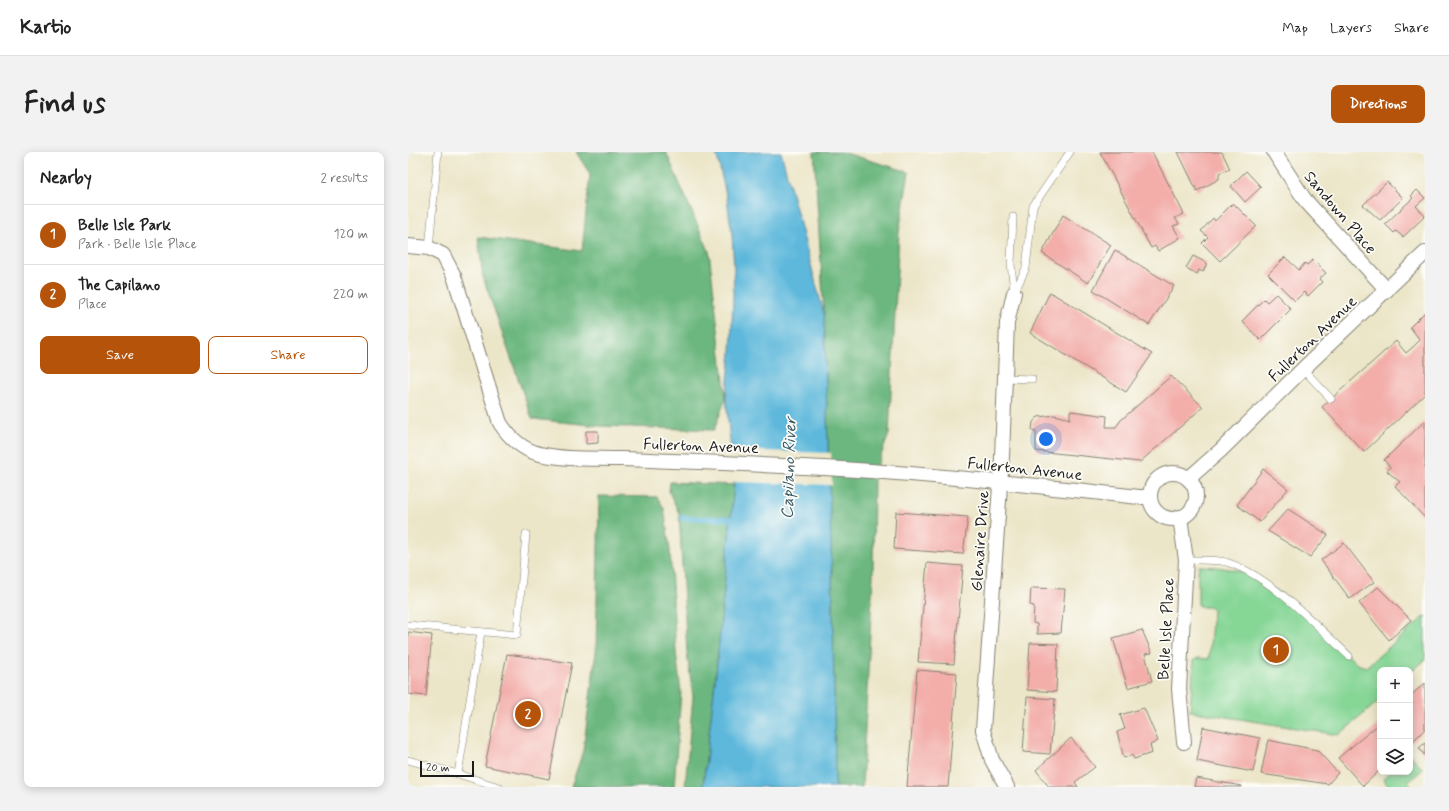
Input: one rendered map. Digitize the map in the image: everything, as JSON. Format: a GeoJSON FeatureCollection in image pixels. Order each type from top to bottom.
{"type":"FeatureCollection","features":[{"type":"Feature","properties":{"kind":"street","name":"Sandown Place"},"geometry":{"type":"LineString","coordinates":[[1274,152],[1305,200],[1387,290]]}},
{"type":"Feature","properties":{"kind":"street","name":"Fullerton Avenue"},"geometry":{"type":"LineString","coordinates":[[408,246],[429,248],[443,255],[454,276],[500,423],[507,433],[527,449],[539,454],[565,459],[615,459],[851,468],[1150,497]]}},
{"type":"Feature","properties":{"kind":"street","name":"Fullerton Avenue"},"geometry":{"type":"LineString","coordinates":[[1188,479],[1221,450],[1425,253]]}},
{"type":"Feature","properties":{"kind":"street","name":"Glenaire Drive"},"geometry":{"type":"LineString","coordinates":[[1007,787],[992,760],[983,730],[1001,482],[1007,323],[1014,293]]}},
{"type":"Feature","properties":{"kind":"street"},"geometry":{"type":"LineString","coordinates":[[1174,473],[1182,475],[1188,479],[1195,490],[1196,497],[1191,510],[1180,518],[1166,518],[1160,515],[1155,510],[1150,497],[1151,489],[1154,483],[1166,474],[1174,473]]}},
{"type":"Feature","properties":{"kind":"street","name":"Belle Isle Place"},"geometry":{"type":"LineString","coordinates":[[1180,518],[1186,560],[1179,689],[1184,742]]}},
{"type":"Feature","properties":{"kind":"lane"},"geometry":{"type":"LineString","coordinates":[[429,248],[438,152]]}},
{"type":"Feature","properties":{"kind":"lane"},"geometry":{"type":"LineString","coordinates":[[1014,293],[1026,268],[1033,206],[1070,152]]}},
{"type":"Feature","properties":{"kind":"lane"},"geometry":{"type":"LineString","coordinates":[[1013,217],[1011,264],[1014,293]]}},
{"type":"Feature","properties":{"kind":"lane"},"geometry":{"type":"LineString","coordinates":[[1304,369],[1331,399]]}},
{"type":"Feature","properties":{"kind":"lane"},"geometry":{"type":"LineString","coordinates":[[1005,378],[1032,379]]}},
{"type":"Feature","properties":{"kind":"lane"},"geometry":{"type":"LineString","coordinates":[[408,625],[517,635],[526,534]]}},
{"type":"Feature","properties":{"kind":"lane"},"geometry":{"type":"LineString","coordinates":[[1186,560],[1225,562],[1252,573],[1290,601],[1349,656]]}},
{"type":"Feature","properties":{"kind":"lane"},"geometry":{"type":"LineString","coordinates":[[458,774],[481,632]]}},
{"type":"Feature","properties":{"kind":"lane"},"geometry":{"type":"LineString","coordinates":[[408,760],[499,787]]}},
{"type":"Feature","properties":{"kind":"green space"},"geometry":{"type":"Polygon","coordinates":[[[576,152],[666,152],[709,251],[726,398],[714,430],[600,426],[532,419],[483,277],[478,237],[582,251],[590,174],[576,152]]]}},
{"type":"Feature","properties":{"kind":"green space"},"geometry":{"type":"Polygon","coordinates":[[[814,152],[842,152],[909,172],[899,232],[889,434],[874,474],[873,576],[862,787],[835,787],[833,611],[824,314],[814,152]]]}},
{"type":"Feature","properties":{"kind":"green space"},"geometry":{"type":"Polygon","coordinates":[[[670,482],[734,485],[716,673],[703,787],[685,787],[693,696],[687,653],[679,513],[669,492],[670,482]]]}},
{"type":"Feature","properties":{"kind":"green space"},"geometry":{"type":"Polygon","coordinates":[[[599,496],[657,497],[664,508],[670,550],[676,652],[681,692],[674,787],[571,787],[583,751],[596,652],[599,496]]]}},
{"type":"Feature","properties":{"kind":"green space"},"geometry":{"type":"Polygon","coordinates":[[[1199,566],[1217,567],[1252,573],[1290,601],[1357,664],[1366,667],[1425,616],[1425,660],[1413,670],[1413,667],[1377,667],[1377,703],[1339,735],[1190,711],[1194,660],[1198,658],[1209,659],[1213,610],[1211,607],[1200,607],[1198,604],[1199,566]]]}},
{"type":"Feature","properties":{"kind":"green space"},"geometry":{"type":"Polygon","coordinates":[[[1413,758],[1423,769],[1408,782],[1413,787],[1389,787],[1383,779],[1388,775],[1413,775],[1413,758]]]}},
{"type":"Feature","properties":{"kind":"water","name":"Capilano River"},"geometry":{"type":"Polygon","coordinates":[[[716,152],[781,152],[824,314],[833,611],[835,787],[703,787],[716,673],[734,485],[726,398],[731,353],[734,268],[732,235],[727,199],[716,152]]]}},
{"type":"Feature","properties":{"kind":"pier"},"geometry":{"type":"Polygon","coordinates":[[[729,450],[831,453],[832,485],[732,482],[729,450]]]}},
{"type":"Feature","properties":{"kind":"building"},"geometry":{"type":"Polygon","coordinates":[[[1100,152],[1152,152],[1184,214],[1175,218],[1179,224],[1173,226],[1180,238],[1158,251],[1155,246],[1151,248],[1100,152]]]}},
{"type":"Feature","properties":{"kind":"building"},"geometry":{"type":"Polygon","coordinates":[[[1178,152],[1222,152],[1230,169],[1219,173],[1219,179],[1197,191],[1178,152]]]}},
{"type":"Feature","properties":{"kind":"building"},"geometry":{"type":"Polygon","coordinates":[[[1246,171],[1261,187],[1245,202],[1231,186],[1246,171]]]}},
{"type":"Feature","properties":{"kind":"building"},"geometry":{"type":"Polygon","coordinates":[[[1387,182],[1403,198],[1380,220],[1363,205],[1387,182]]]}},
{"type":"Feature","properties":{"kind":"building"},"geometry":{"type":"Polygon","coordinates":[[[1417,190],[1425,198],[1416,206],[1425,216],[1403,237],[1396,231],[1394,233],[1385,224],[1413,198],[1411,196],[1417,190]]]}},
{"type":"Feature","properties":{"kind":"building"},"geometry":{"type":"Polygon","coordinates":[[[1233,203],[1256,226],[1220,261],[1202,243],[1208,237],[1201,231],[1213,218],[1215,221],[1233,203]]]}},
{"type":"Feature","properties":{"kind":"building"},"geometry":{"type":"Polygon","coordinates":[[[1063,215],[1111,245],[1088,283],[1042,253],[1063,215]]]}},
{"type":"Feature","properties":{"kind":"building"},"geometry":{"type":"Polygon","coordinates":[[[1115,250],[1174,286],[1149,325],[1093,290],[1115,250]]]}},
{"type":"Feature","properties":{"kind":"building"},"geometry":{"type":"Polygon","coordinates":[[[1193,256],[1207,263],[1203,272],[1199,270],[1197,274],[1186,268],[1193,256]]]}},
{"type":"Feature","properties":{"kind":"building"},"geometry":{"type":"Polygon","coordinates":[[[1285,257],[1299,270],[1305,263],[1307,265],[1313,260],[1326,273],[1319,279],[1322,282],[1308,296],[1304,292],[1295,301],[1268,274],[1285,257]]]}},
{"type":"Feature","properties":{"kind":"building"},"geometry":{"type":"Polygon","coordinates":[[[1050,292],[1152,354],[1126,392],[1030,333],[1050,292]]]}},
{"type":"Feature","properties":{"kind":"building"},"geometry":{"type":"Polygon","coordinates":[[[1276,294],[1291,309],[1260,340],[1242,321],[1264,299],[1267,302],[1276,294]]]}},
{"type":"Feature","properties":{"kind":"building"},"geometry":{"type":"Polygon","coordinates":[[[1425,312],[1425,394],[1364,452],[1322,407],[1396,341],[1406,353],[1413,347],[1420,340],[1410,327],[1425,312]]]}},
{"type":"Feature","properties":{"kind":"building"},"geometry":{"type":"Polygon","coordinates":[[[1171,376],[1203,407],[1140,462],[1036,451],[1036,431],[1032,430],[1033,422],[1038,417],[1055,415],[1070,419],[1070,411],[1079,412],[1107,416],[1106,427],[1116,427],[1121,420],[1171,376]]]}},
{"type":"Feature","properties":{"kind":"building"},"geometry":{"type":"Polygon","coordinates":[[[1425,421],[1425,518],[1395,486],[1400,482],[1387,471],[1390,467],[1384,460],[1425,421]]]}},
{"type":"Feature","properties":{"kind":"building"},"geometry":{"type":"Polygon","coordinates":[[[586,431],[598,431],[598,443],[586,444],[586,431]]]}},
{"type":"Feature","properties":{"kind":"building"},"geometry":{"type":"Polygon","coordinates":[[[1263,469],[1288,489],[1260,522],[1237,505],[1263,469]]]}},
{"type":"Feature","properties":{"kind":"building"},"geometry":{"type":"Polygon","coordinates":[[[1288,509],[1328,535],[1310,557],[1268,531],[1288,509]]]}},
{"type":"Feature","properties":{"kind":"building"},"geometry":{"type":"Polygon","coordinates":[[[896,512],[968,517],[963,554],[894,549],[896,512]]]}},
{"type":"Feature","properties":{"kind":"building"},"geometry":{"type":"Polygon","coordinates":[[[1344,543],[1374,582],[1350,599],[1321,560],[1344,543]]]}},
{"type":"Feature","properties":{"kind":"building"},"geometry":{"type":"Polygon","coordinates":[[[927,563],[963,566],[954,664],[918,662],[927,563]]]}},
{"type":"Feature","properties":{"kind":"building"},"geometry":{"type":"Polygon","coordinates":[[[1378,587],[1411,620],[1389,640],[1359,603],[1378,587]]]}},
{"type":"Feature","properties":{"kind":"building"},"geometry":{"type":"Polygon","coordinates":[[[1031,588],[1065,589],[1061,633],[1037,634],[1037,624],[1033,623],[1034,606],[1030,605],[1031,588]]]}},
{"type":"Feature","properties":{"kind":"building"},"geometry":{"type":"Polygon","coordinates":[[[1142,630],[1152,653],[1145,654],[1152,681],[1128,688],[1113,638],[1142,630]]]}},
{"type":"Feature","properties":{"kind":"building"},"geometry":{"type":"Polygon","coordinates":[[[408,632],[432,635],[426,696],[408,694],[408,632]]]}},
{"type":"Feature","properties":{"kind":"building"},"geometry":{"type":"Polygon","coordinates":[[[1030,643],[1058,644],[1056,692],[1027,690],[1030,643]]]}},
{"type":"Feature","properties":{"kind":"building"},"geometry":{"type":"Polygon","coordinates":[[[507,654],[572,663],[549,779],[485,766],[507,654]]]}},
{"type":"Feature","properties":{"kind":"building"},"geometry":{"type":"Polygon","coordinates":[[[917,670],[957,673],[948,787],[907,787],[917,670]]]}},
{"type":"Feature","properties":{"kind":"building"},"geometry":{"type":"Polygon","coordinates":[[[1425,683],[1425,729],[1413,741],[1413,703],[1413,693],[1425,683]]]}},
{"type":"Feature","properties":{"kind":"building"},"geometry":{"type":"Polygon","coordinates":[[[1027,697],[1055,699],[1050,754],[1023,752],[1027,697]]]}},
{"type":"Feature","properties":{"kind":"building"},"geometry":{"type":"Polygon","coordinates":[[[1144,708],[1158,741],[1150,745],[1152,753],[1134,759],[1132,755],[1124,758],[1117,732],[1125,729],[1120,715],[1144,708]]]}},
{"type":"Feature","properties":{"kind":"building"},"geometry":{"type":"Polygon","coordinates":[[[1377,726],[1377,773],[1363,786],[1338,758],[1377,726]]]}},
{"type":"Feature","properties":{"kind":"building"},"geometry":{"type":"Polygon","coordinates":[[[1203,727],[1260,738],[1253,772],[1197,761],[1203,727]]]}},
{"type":"Feature","properties":{"kind":"building"},"geometry":{"type":"Polygon","coordinates":[[[1071,738],[1095,767],[1075,782],[1078,787],[1049,787],[1036,770],[1071,738]]]}},
{"type":"Feature","properties":{"kind":"building"},"geometry":{"type":"Polygon","coordinates":[[[1268,740],[1317,750],[1338,773],[1328,784],[1261,774],[1268,740]]]}},
{"type":"Feature","properties":{"kind":"building"},"geometry":{"type":"Polygon","coordinates":[[[1425,743],[1425,756],[1419,748],[1425,743]]]}},
{"type":"Feature","properties":{"kind":"building"},"geometry":{"type":"Polygon","coordinates":[[[1196,778],[1242,786],[1242,787],[1194,787],[1196,778]]]}},
{"type":"Feature","properties":{"kind":"waterway"},"geometry":{"type":"LineString","coordinates":[[682,518],[738,519]]}},
{"type":"Feature","properties":{"kind":"place","name":"Belle Isle Park"},"geometry":{"type":"Point","coordinates":[1276,650]}},
{"type":"Feature","properties":{"kind":"place","name":"The Capilano"},"geometry":{"type":"Point","coordinates":[528,714]}}]}
